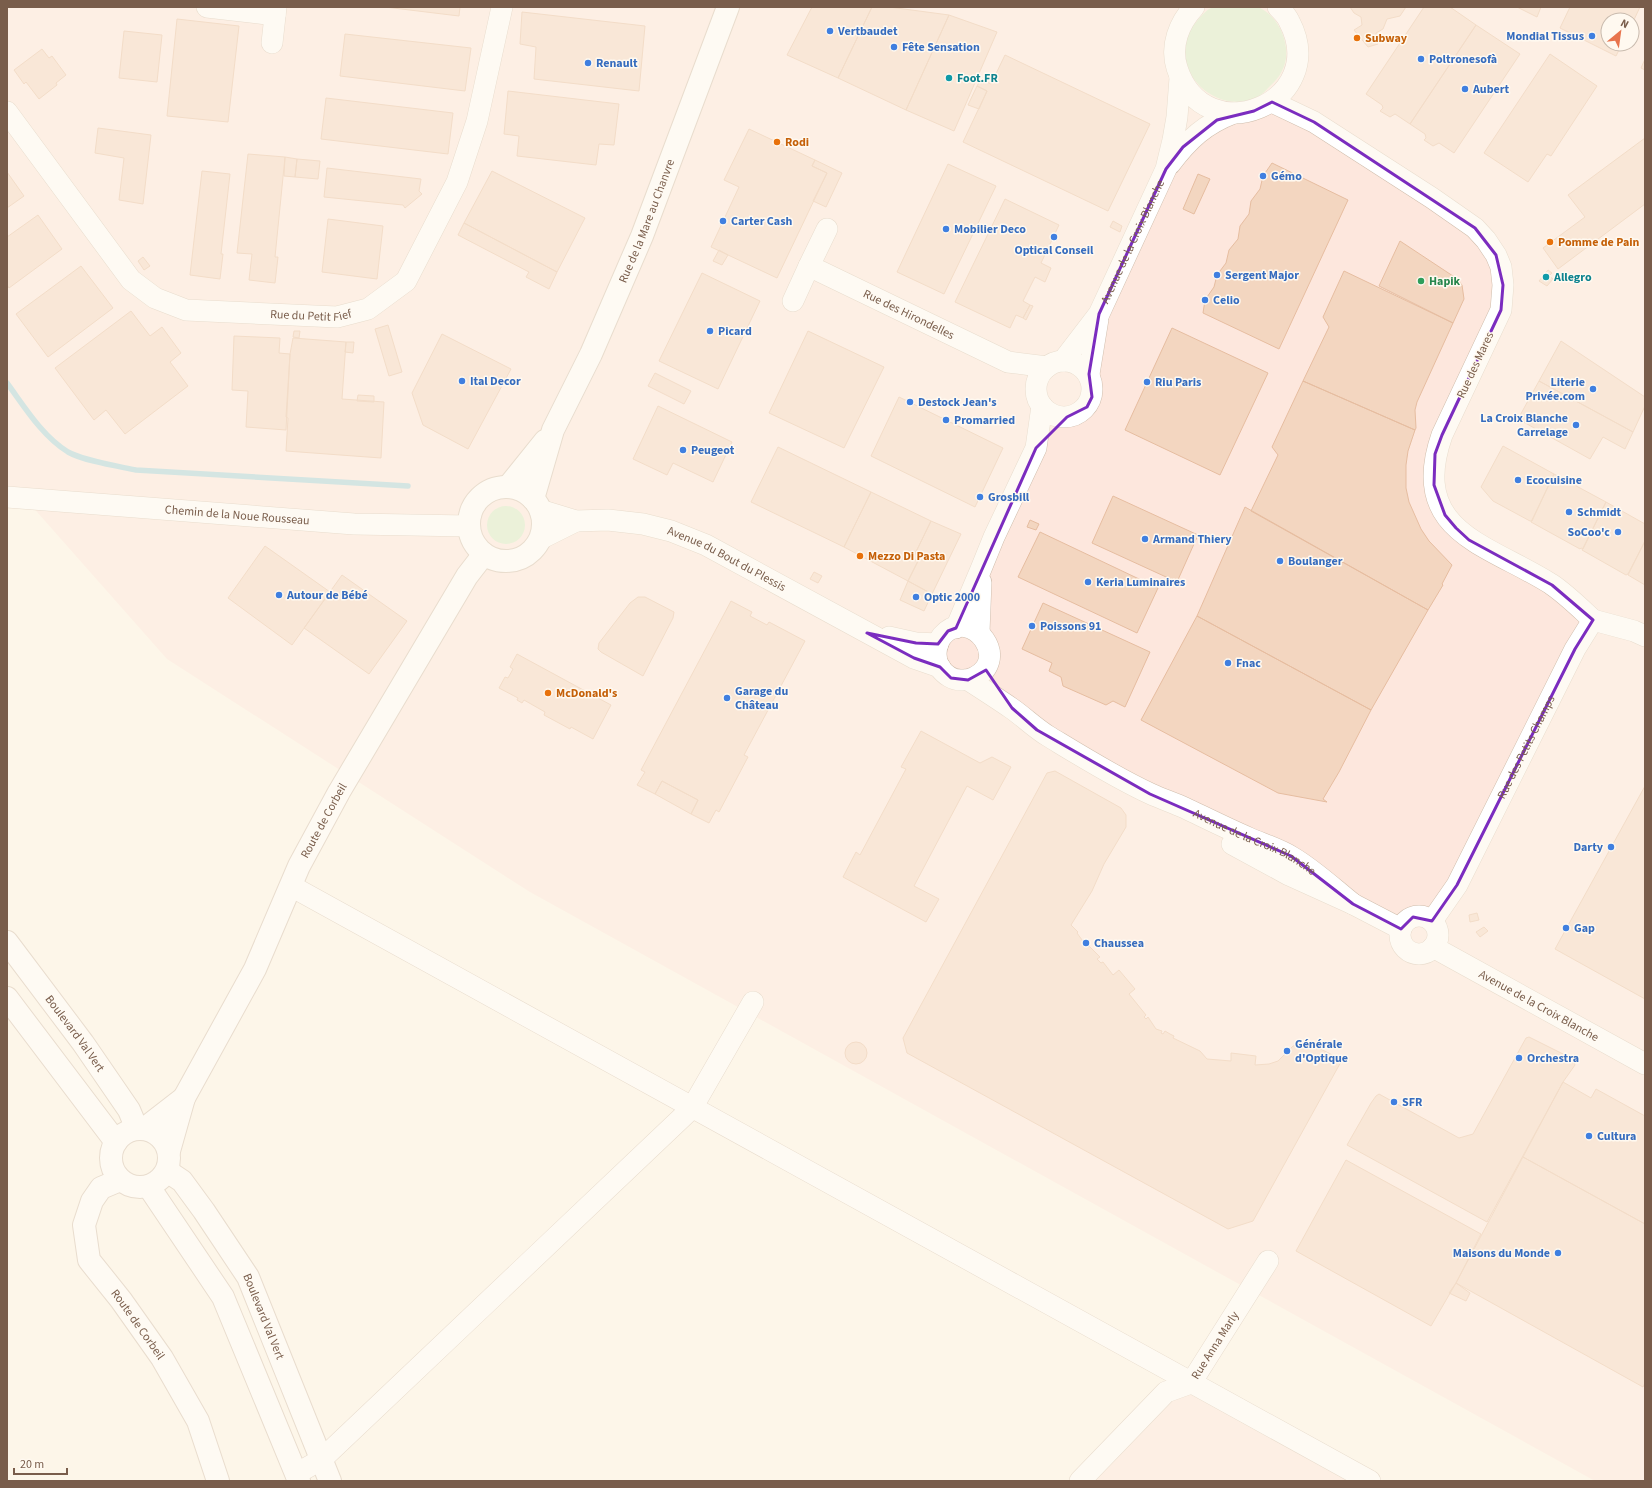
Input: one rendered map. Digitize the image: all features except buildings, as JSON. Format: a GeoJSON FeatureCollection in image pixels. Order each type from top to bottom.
{"type":"FeatureCollection","features":[{"type":"Feature","properties":{"kind":"street"},"geometry":{"type":"LineString","coordinates":[[207,7],[276,11],[272,43]]}},
{"type":"Feature","properties":{"kind":"street","name":"Rue du Petit Fief"},"geometry":{"type":"LineString","coordinates":[[7,112],[131,280],[155,298],[186,310],[337,317],[368,309],[406,281],[457,182],[476,122],[502,7]]}},
{"type":"Feature","properties":{"kind":"street","name":"Rue de la Mare au Chanvre"},"geometry":{"type":"LineString","coordinates":[[508,487],[553,430],[591,354],[642,236],[728,7]]}},
{"type":"Feature","properties":{"kind":"street"},"geometry":{"type":"LineString","coordinates":[[1194,7],[1186,16],[1179,28],[1175,48],[1176,64],[1180,78],[1190,92],[1202,103],[1218,110],[1234,113],[1254,111],[1272,102],[1282,93],[1289,83],[1296,68],[1298,52],[1295,35],[1286,11]]}},
{"type":"Feature","properties":{"kind":"street","name":"Avenue de la Croix Blanche"},"geometry":{"type":"LineString","coordinates":[[1089,374],[1099,314],[1166,169],[1177,117],[1180,78]]}},
{"type":"Feature","properties":{"kind":"street","name":"Rue des Mares"},"geometry":{"type":"LineString","coordinates":[[1289,83],[1292,97],[1297,105],[1314,122]]}},
{"type":"Feature","properties":{"kind":"street","name":"Rue des Mares"},"geometry":{"type":"LineString","coordinates":[[1272,102],[1314,122],[1475,228],[1486,240],[1496,255],[1501,267],[1503,285],[1501,310],[1442,435],[1433,468],[1434,485],[1437,498],[1445,515],[1456,528],[1470,540],[1552,585],[1593,620]]}},
{"type":"Feature","properties":{"kind":"street","name":"Avenue de la Croix Blanche"},"geometry":{"type":"LineString","coordinates":[[1166,169],[1183,147],[1199,132],[1217,120],[1234,113]]}},
{"type":"Feature","properties":{"kind":"street"},"geometry":{"type":"LineString","coordinates":[[793,301],[827,229]]}},
{"type":"Feature","properties":{"kind":"street","name":"Rue des Hirondelles"},"geometry":{"type":"LineString","coordinates":[[809,266],[1008,362],[1055,364]]}},
{"type":"Feature","properties":{"kind":"street","name":"Avenue de la Croix Blanche"},"geometry":{"type":"LineString","coordinates":[[1055,364],[1099,314]]}},
{"type":"Feature","properties":{"kind":"street","name":"Rue des Hirondelles"},"geometry":{"type":"LineString","coordinates":[[1008,362],[1039,398]]}},
{"type":"Feature","properties":{"kind":"street"},"geometry":{"type":"LineString","coordinates":[[1036,448],[1039,376],[1055,364],[1073,362],[1082,366],[1089,374],[1092,385],[1092,397],[1087,407],[1078,414],[1067,417],[1058,416],[1049,412],[1039,398]]}},
{"type":"Feature","properties":{"kind":"street"},"geometry":{"type":"LineString","coordinates":[[956,628],[994,537],[1036,448],[1067,417]]}},
{"type":"Feature","properties":{"kind":"street","name":"Rue de la Mare au Chanvre"},"geometry":{"type":"LineString","coordinates":[[537,504],[553,430]]}},
{"type":"Feature","properties":{"kind":"street"},"geometry":{"type":"LineString","coordinates":[[508,487],[522,490],[537,504],[543,525],[540,539],[533,550],[522,558],[509,561],[496,560],[484,554],[476,546],[471,537],[468,526],[470,514],[475,503],[484,494],[496,488],[508,487]]}},
{"type":"Feature","properties":{"kind":"street","name":"Chemin de la Noue Rousseau"},"geometry":{"type":"LineString","coordinates":[[7,497],[354,524],[468,526]]}},
{"type":"Feature","properties":{"kind":"street","name":"Avenue du Bout du Plessis"},"geometry":{"type":"LineString","coordinates":[[537,504],[576,521]]}},
{"type":"Feature","properties":{"kind":"street","name":"Avenue du Bout du Plessis"},"geometry":{"type":"LineString","coordinates":[[540,539],[576,521],[608,520],[643,524],[671,531],[706,545],[914,658],[940,667]]}},
{"type":"Feature","properties":{"kind":"street","name":"Route de Corbeil"},"geometry":{"type":"LineString","coordinates":[[168,1161],[184,1098],[255,969],[299,866],[339,792],[467,576],[484,554]]}},
{"type":"Feature","properties":{"kind":"street"},"geometry":{"type":"LineString","coordinates":[[979,632],[981,569]]}},
{"type":"Feature","properties":{"kind":"street"},"geometry":{"type":"LineString","coordinates":[[1593,620],[1634,630],[1645,636]]}},
{"type":"Feature","properties":{"kind":"street","name":"Rue des Petits Champs"},"geometry":{"type":"LineString","coordinates":[[1432,921],[1457,885],[1575,649],[1593,620]]}},
{"type":"Feature","properties":{"kind":"street"},"geometry":{"type":"LineString","coordinates":[[940,667],[936,660],[936,652],[938,644],[948,631],[956,628],[968,628],[979,632],[985,638],[988,645],[988,661],[985,669],[980,674],[968,680]]}},
{"type":"Feature","properties":{"kind":"street","name":"Avenue du Bout du Plessis"},"geometry":{"type":"LineString","coordinates":[[867,633],[916,643],[938,644]]}},
{"type":"Feature","properties":{"kind":"street","name":"Avenue de la Croix Blanche"},"geometry":{"type":"LineString","coordinates":[[940,667],[952,678],[968,680],[1012,708],[1037,730],[1150,794],[1184,807],[1291,856],[1312,870],[1353,904],[1401,929]]}},
{"type":"Feature","properties":{"kind":"street","name":"Avenue de la Croix Blanche"},"geometry":{"type":"LineString","coordinates":[[985,669],[1012,708]]}},
{"type":"Feature","properties":{"kind":"street"},"geometry":{"type":"LineString","coordinates":[[291,886],[1191,1384],[1370,1481]]}},
{"type":"Feature","properties":{"kind":"street"},"geometry":{"type":"LineString","coordinates":[[1413,917],[1425,917],[1432,921],[1437,930],[1438,936],[1433,947],[1423,954],[1411,953],[1402,946],[1400,935],[1401,929],[1408,920],[1413,917]]}},
{"type":"Feature","properties":{"kind":"street","name":"Boulevard Val Vert"},"geometry":{"type":"LineString","coordinates":[[7,942],[83,1043],[129,1110],[140,1129]]}},
{"type":"Feature","properties":{"kind":"street","name":"Avenue de la Croix Blanche"},"geometry":{"type":"LineString","coordinates":[[1433,947],[1645,1064]]}},
{"type":"Feature","properties":{"kind":"street"},"geometry":{"type":"LineString","coordinates":[[7,998],[116,1142]]}},
{"type":"Feature","properties":{"kind":"street"},"geometry":{"type":"LineString","coordinates":[[149,1187],[223,1297],[298,1478],[322,1459],[692,1108],[753,1002]]}},
{"type":"Feature","properties":{"kind":"street","name":"Route de Corbeil"},"geometry":{"type":"LineString","coordinates":[[140,1129],[184,1098]]}},
{"type":"Feature","properties":{"kind":"street"},"geometry":{"type":"LineString","coordinates":[[140,1129],[159,1136],[165,1142],[168,1161],[159,1181],[149,1187],[138,1188],[128,1186],[114,1173],[111,1166],[111,1153],[116,1142],[124,1134],[140,1129]]}},
{"type":"Feature","properties":{"kind":"street","name":"Boulevard Val Vert"},"geometry":{"type":"LineString","coordinates":[[168,1161],[204,1211],[248,1277],[330,1481]]}},
{"type":"Feature","properties":{"kind":"street","name":"Route de Corbeil"},"geometry":{"type":"LineString","coordinates":[[120,1180],[102,1188],[92,1201],[84,1225],[90,1260],[121,1300],[162,1358],[198,1421],[218,1481]]}},
{"type":"Feature","properties":{"kind":"street","name":"Rue Anna Marly"},"geometry":{"type":"LineString","coordinates":[[1080,1481],[1166,1392],[1191,1384],[1268,1261]]}},
{"type":"Feature","properties":{"kind":"highlighted area"},"geometry":{"type":"Polygon","coordinates":[[[1272,102],[1314,122],[1475,228],[1496,255],[1503,285],[1501,310],[1442,435],[1435,454],[1434,485],[1445,515],[1469,540],[1552,585],[1593,620],[1575,649],[1457,885],[1432,921],[1413,917],[1401,929],[1353,904],[1291,856],[1150,794],[1037,730],[1012,708],[986,670],[968,680],[951,678],[940,667],[914,658],[867,633],[916,643],[938,644],[948,631],[956,628],[1036,448],[1067,417],[1087,407],[1092,397],[1089,374],[1099,314],[1166,169],[1183,147],[1217,120],[1254,111],[1272,102]]]}},
{"type":"Feature","properties":{"kind":"shaded area"},"geometry":{"type":"Polygon","coordinates":[[[7,7],[1645,7],[1645,1481],[1595,1481],[530,892],[167,659],[15,487],[7,486],[7,7]]]}},
{"type":"Feature","properties":{"kind":"shaded area"},"geometry":{"type":"Polygon","coordinates":[[[1191,1383],[1369,1481],[1080,1481],[1191,1383]]]}},
{"type":"Feature","properties":{"kind":"green space"},"geometry":{"type":"Polygon","coordinates":[[[1213,7],[1258,7],[1269,14],[1280,29],[1286,48],[1285,64],[1277,78],[1259,96],[1246,101],[1234,102],[1221,99],[1210,94],[1200,86],[1192,76],[1187,64],[1185,51],[1188,32],[1202,15],[1213,7]]]}},
{"type":"Feature","properties":{"kind":"green space"},"geometry":{"type":"Polygon","coordinates":[[[502,506],[510,506],[520,511],[524,518],[524,532],[520,539],[510,544],[502,544],[492,539],[490,536],[487,529],[487,521],[492,511],[495,509],[502,506]]]}},
{"type":"Feature","properties":{"kind":"waterway"},"geometry":{"type":"LineString","coordinates":[[7,383],[34,420],[50,438],[68,452],[92,461],[136,470],[408,486]]}},
{"type":"Feature","properties":{"kind":"place","name":"Vertbaudet"},"geometry":{"type":"Point","coordinates":[830,31]}},
{"type":"Feature","properties":{"kind":"place","name":"Mondial Tissus"},"geometry":{"type":"Point","coordinates":[1592,36]}},
{"type":"Feature","properties":{"kind":"place","name":"Subway"},"geometry":{"type":"Point","coordinates":[1357,38]}},
{"type":"Feature","properties":{"kind":"place","name":"Fête Sensation"},"geometry":{"type":"Point","coordinates":[894,47]}},
{"type":"Feature","properties":{"kind":"place","name":"Poltronesofà"},"geometry":{"type":"Point","coordinates":[1421,59]}},
{"type":"Feature","properties":{"kind":"place","name":"Renault"},"geometry":{"type":"Point","coordinates":[588,63]}},
{"type":"Feature","properties":{"kind":"place","name":"Foot.FR"},"geometry":{"type":"Point","coordinates":[949,78]}},
{"type":"Feature","properties":{"kind":"place","name":"Aubert"},"geometry":{"type":"Point","coordinates":[1465,89]}},
{"type":"Feature","properties":{"kind":"place","name":"Rodi"},"geometry":{"type":"Point","coordinates":[777,142]}},
{"type":"Feature","properties":{"kind":"place","name":"Gémo"},"geometry":{"type":"Point","coordinates":[1263,176]}},
{"type":"Feature","properties":{"kind":"place","name":"Carter Cash"},"geometry":{"type":"Point","coordinates":[723,221]}},
{"type":"Feature","properties":{"kind":"place","name":"Mobilier Deco"},"geometry":{"type":"Point","coordinates":[946,229]}},
{"type":"Feature","properties":{"kind":"place","name":"Optical Conseil"},"geometry":{"type":"Point","coordinates":[1054,237]}},
{"type":"Feature","properties":{"kind":"place","name":"Pomme de Pain"},"geometry":{"type":"Point","coordinates":[1550,242]}},
{"type":"Feature","properties":{"kind":"place","name":"Sergent Major"},"geometry":{"type":"Point","coordinates":[1217,275]}},
{"type":"Feature","properties":{"kind":"place","name":"Allegro"},"geometry":{"type":"Point","coordinates":[1546,277]}},
{"type":"Feature","properties":{"kind":"place","name":"Hapik"},"geometry":{"type":"Point","coordinates":[1421,281]}},
{"type":"Feature","properties":{"kind":"place","name":"Celio"},"geometry":{"type":"Point","coordinates":[1205,300]}},
{"type":"Feature","properties":{"kind":"place","name":"Picard"},"geometry":{"type":"Point","coordinates":[710,331]}},
{"type":"Feature","properties":{"kind":"place","name":"Ital Decor"},"geometry":{"type":"Point","coordinates":[462,381]}},
{"type":"Feature","properties":{"kind":"place","name":"Riu Paris"},"geometry":{"type":"Point","coordinates":[1147,382]}},
{"type":"Feature","properties":{"kind":"place","name":"Literie Privée.com"},"geometry":{"type":"Point","coordinates":[1593,389]}},
{"type":"Feature","properties":{"kind":"place","name":"Destock Jean's"},"geometry":{"type":"Point","coordinates":[910,402]}},
{"type":"Feature","properties":{"kind":"place","name":"Promarried"},"geometry":{"type":"Point","coordinates":[946,420]}},
{"type":"Feature","properties":{"kind":"place","name":"La Croix Blanche Carrelage"},"geometry":{"type":"Point","coordinates":[1576,425]}},
{"type":"Feature","properties":{"kind":"place","name":"Peugeot"},"geometry":{"type":"Point","coordinates":[683,450]}},
{"type":"Feature","properties":{"kind":"place","name":"Ecocuisine"},"geometry":{"type":"Point","coordinates":[1518,480]}},
{"type":"Feature","properties":{"kind":"place","name":"Grosbill"},"geometry":{"type":"Point","coordinates":[980,497]}},
{"type":"Feature","properties":{"kind":"place","name":"Schmidt"},"geometry":{"type":"Point","coordinates":[1569,512]}},
{"type":"Feature","properties":{"kind":"place","name":"SoCoo'c"},"geometry":{"type":"Point","coordinates":[1618,532]}},
{"type":"Feature","properties":{"kind":"place","name":"Armand Thiery"},"geometry":{"type":"Point","coordinates":[1145,539]}},
{"type":"Feature","properties":{"kind":"place","name":"Mezzo Di Pasta"},"geometry":{"type":"Point","coordinates":[860,556]}},
{"type":"Feature","properties":{"kind":"place","name":"Boulanger"},"geometry":{"type":"Point","coordinates":[1280,561]}},
{"type":"Feature","properties":{"kind":"place","name":"Keria Luminaires"},"geometry":{"type":"Point","coordinates":[1088,582]}},
{"type":"Feature","properties":{"kind":"place","name":"Autour de Bébé"},"geometry":{"type":"Point","coordinates":[279,595]}},
{"type":"Feature","properties":{"kind":"place","name":"Optic 2000"},"geometry":{"type":"Point","coordinates":[916,597]}},
{"type":"Feature","properties":{"kind":"place","name":"Poissons 91"},"geometry":{"type":"Point","coordinates":[1032,626]}},
{"type":"Feature","properties":{"kind":"place","name":"Fnac"},"geometry":{"type":"Point","coordinates":[1228,663]}},
{"type":"Feature","properties":{"kind":"place","name":"McDonald's"},"geometry":{"type":"Point","coordinates":[548,693]}},
{"type":"Feature","properties":{"kind":"place","name":"Garage du Château"},"geometry":{"type":"Point","coordinates":[727,698]}},
{"type":"Feature","properties":{"kind":"place","name":"Darty"},"geometry":{"type":"Point","coordinates":[1611,847]}},
{"type":"Feature","properties":{"kind":"place","name":"Gap"},"geometry":{"type":"Point","coordinates":[1566,928]}},
{"type":"Feature","properties":{"kind":"place","name":"Chaussea"},"geometry":{"type":"Point","coordinates":[1086,943]}},
{"type":"Feature","properties":{"kind":"place","name":"Générale d'Optique"},"geometry":{"type":"Point","coordinates":[1287,1051]}},
{"type":"Feature","properties":{"kind":"place","name":"Orchestra"},"geometry":{"type":"Point","coordinates":[1519,1058]}},
{"type":"Feature","properties":{"kind":"place","name":"SFR"},"geometry":{"type":"Point","coordinates":[1394,1102]}},
{"type":"Feature","properties":{"kind":"place","name":"Cultura"},"geometry":{"type":"Point","coordinates":[1589,1136]}},
{"type":"Feature","properties":{"kind":"place","name":"Maisons du Monde"},"geometry":{"type":"Point","coordinates":[1558,1253]}}]}
